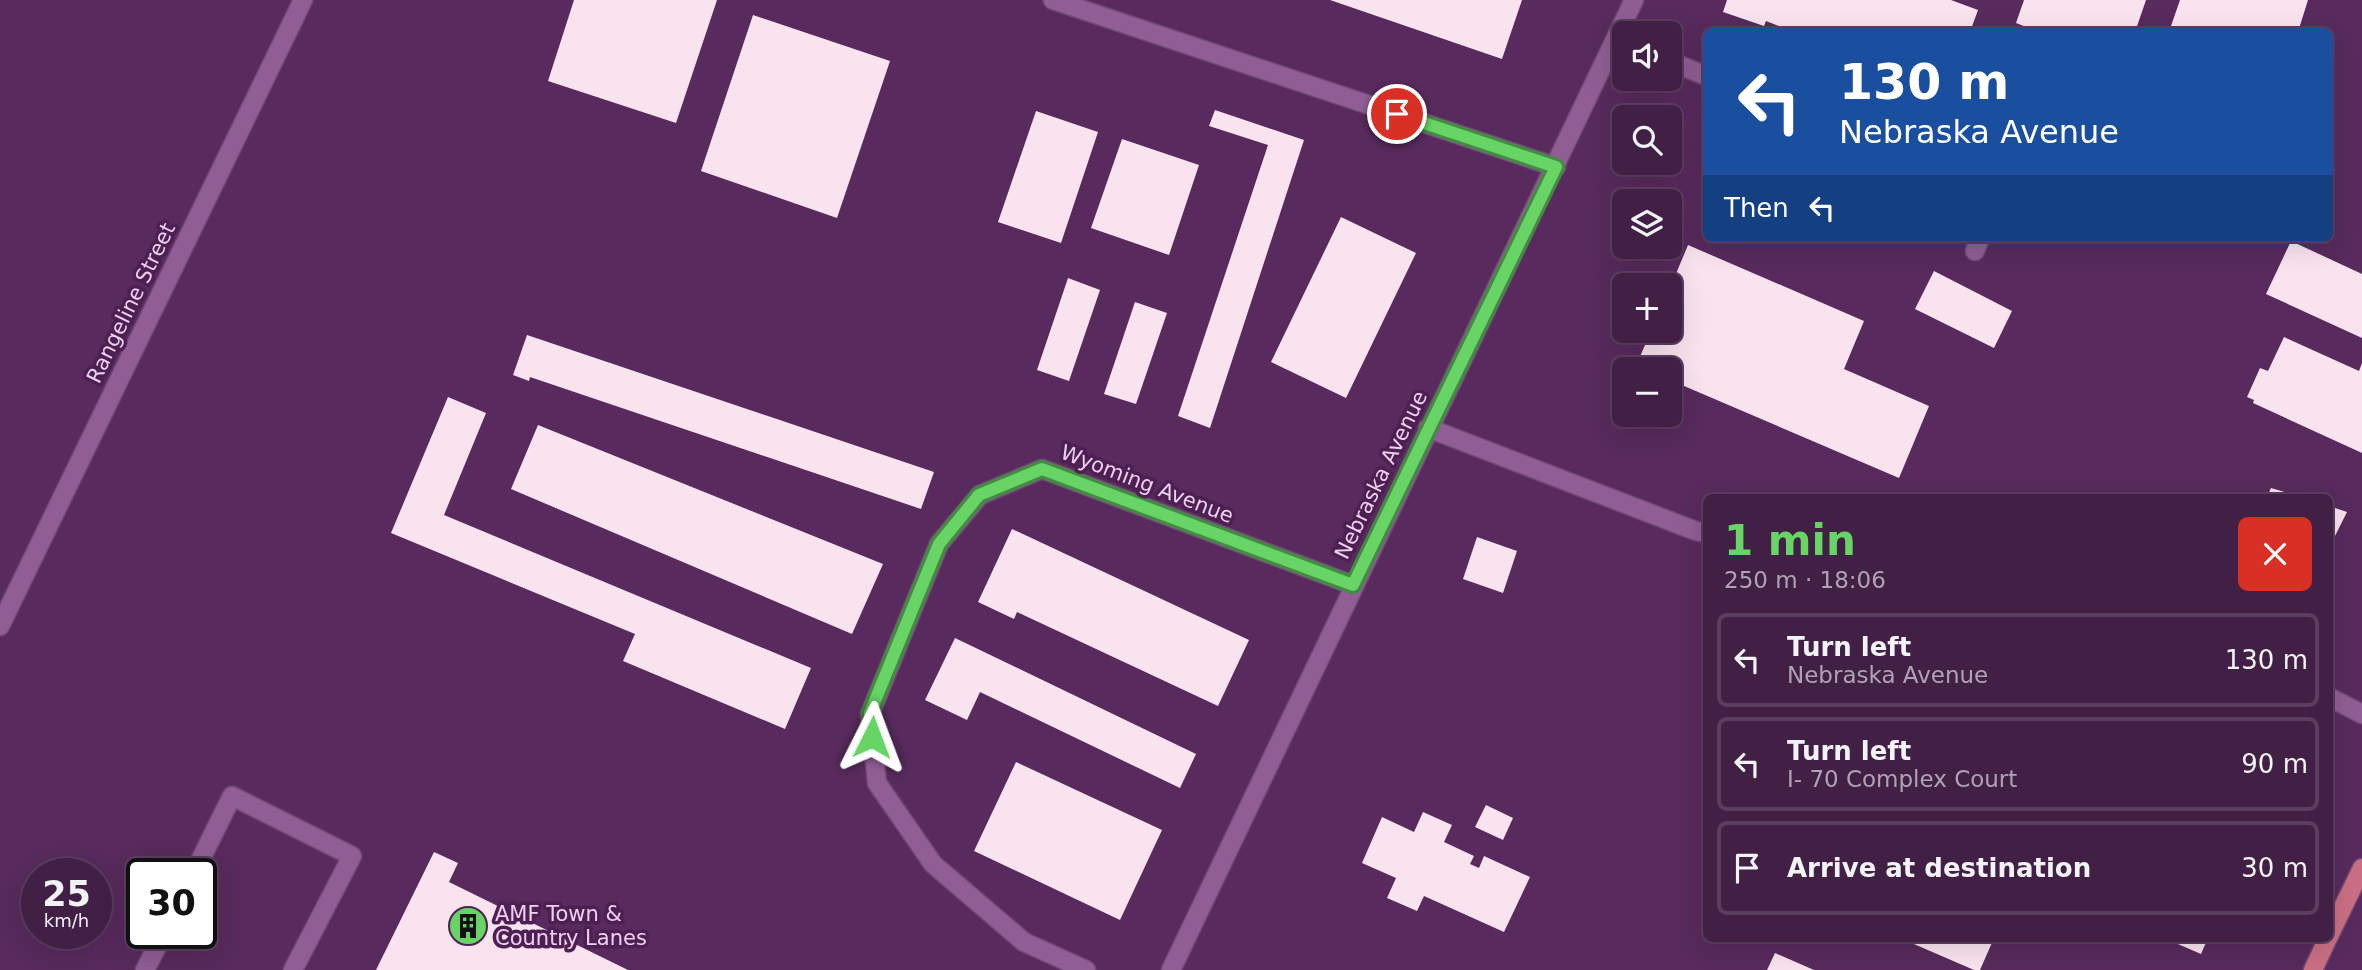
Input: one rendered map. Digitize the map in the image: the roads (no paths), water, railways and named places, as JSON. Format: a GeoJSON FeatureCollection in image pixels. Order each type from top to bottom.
{"type":"FeatureCollection","features":[{"type":"Feature","properties":{"kind":"main road"},"geometry":{"type":"LineString","coordinates":[[2333,929],[2362,868]]}},
{"type":"Feature","properties":{"kind":"main road"},"geometry":{"type":"LineString","coordinates":[[2313,970],[2327,942]]}},
{"type":"Feature","properties":{"kind":"street","name":"Rangeline Street"},"geometry":{"type":"LineString","coordinates":[[0,626],[303,0]]}},
{"type":"Feature","properties":{"kind":"street"},"geometry":{"type":"LineString","coordinates":[[1053,0],[1556,167]]}},
{"type":"Feature","properties":{"kind":"street","name":"Nebraska Avenue"},"geometry":{"type":"LineString","coordinates":[[1627,21],[1634,0]]}},
{"type":"Feature","properties":{"kind":"street","name":"Nebraska Avenue"},"geometry":{"type":"LineString","coordinates":[[1171,970],[1428,428],[1612,58]]}},
{"type":"Feature","properties":{"kind":"street"},"geometry":{"type":"LineString","coordinates":[[1682,66],[1703,74]]}},
{"type":"Feature","properties":{"kind":"street"},"geometry":{"type":"LineString","coordinates":[[1428,428],[1703,532]]}},
{"type":"Feature","properties":{"kind":"street","name":"Wyoming Avenue"},"geometry":{"type":"LineString","coordinates":[[1086,970],[1024,942],[933,864],[877,783],[870,713],[939,544],[979,495],[1042,469],[1353,585]]}},
{"type":"Feature","properties":{"kind":"street"},"geometry":{"type":"LineString","coordinates":[[2333,699],[2362,713]]}},
{"type":"Feature","properties":{"kind":"street"},"geometry":{"type":"LineString","coordinates":[[201,858],[232,796],[352,856],[293,970]]}},
{"type":"Feature","properties":{"kind":"street"},"geometry":{"type":"LineString","coordinates":[[145,970],[156,949]]}},
{"type":"Feature","properties":{"kind":"place","name":"AMF Town & Country Lanes"},"geometry":{"type":"Point","coordinates":[468,926]}}]}
